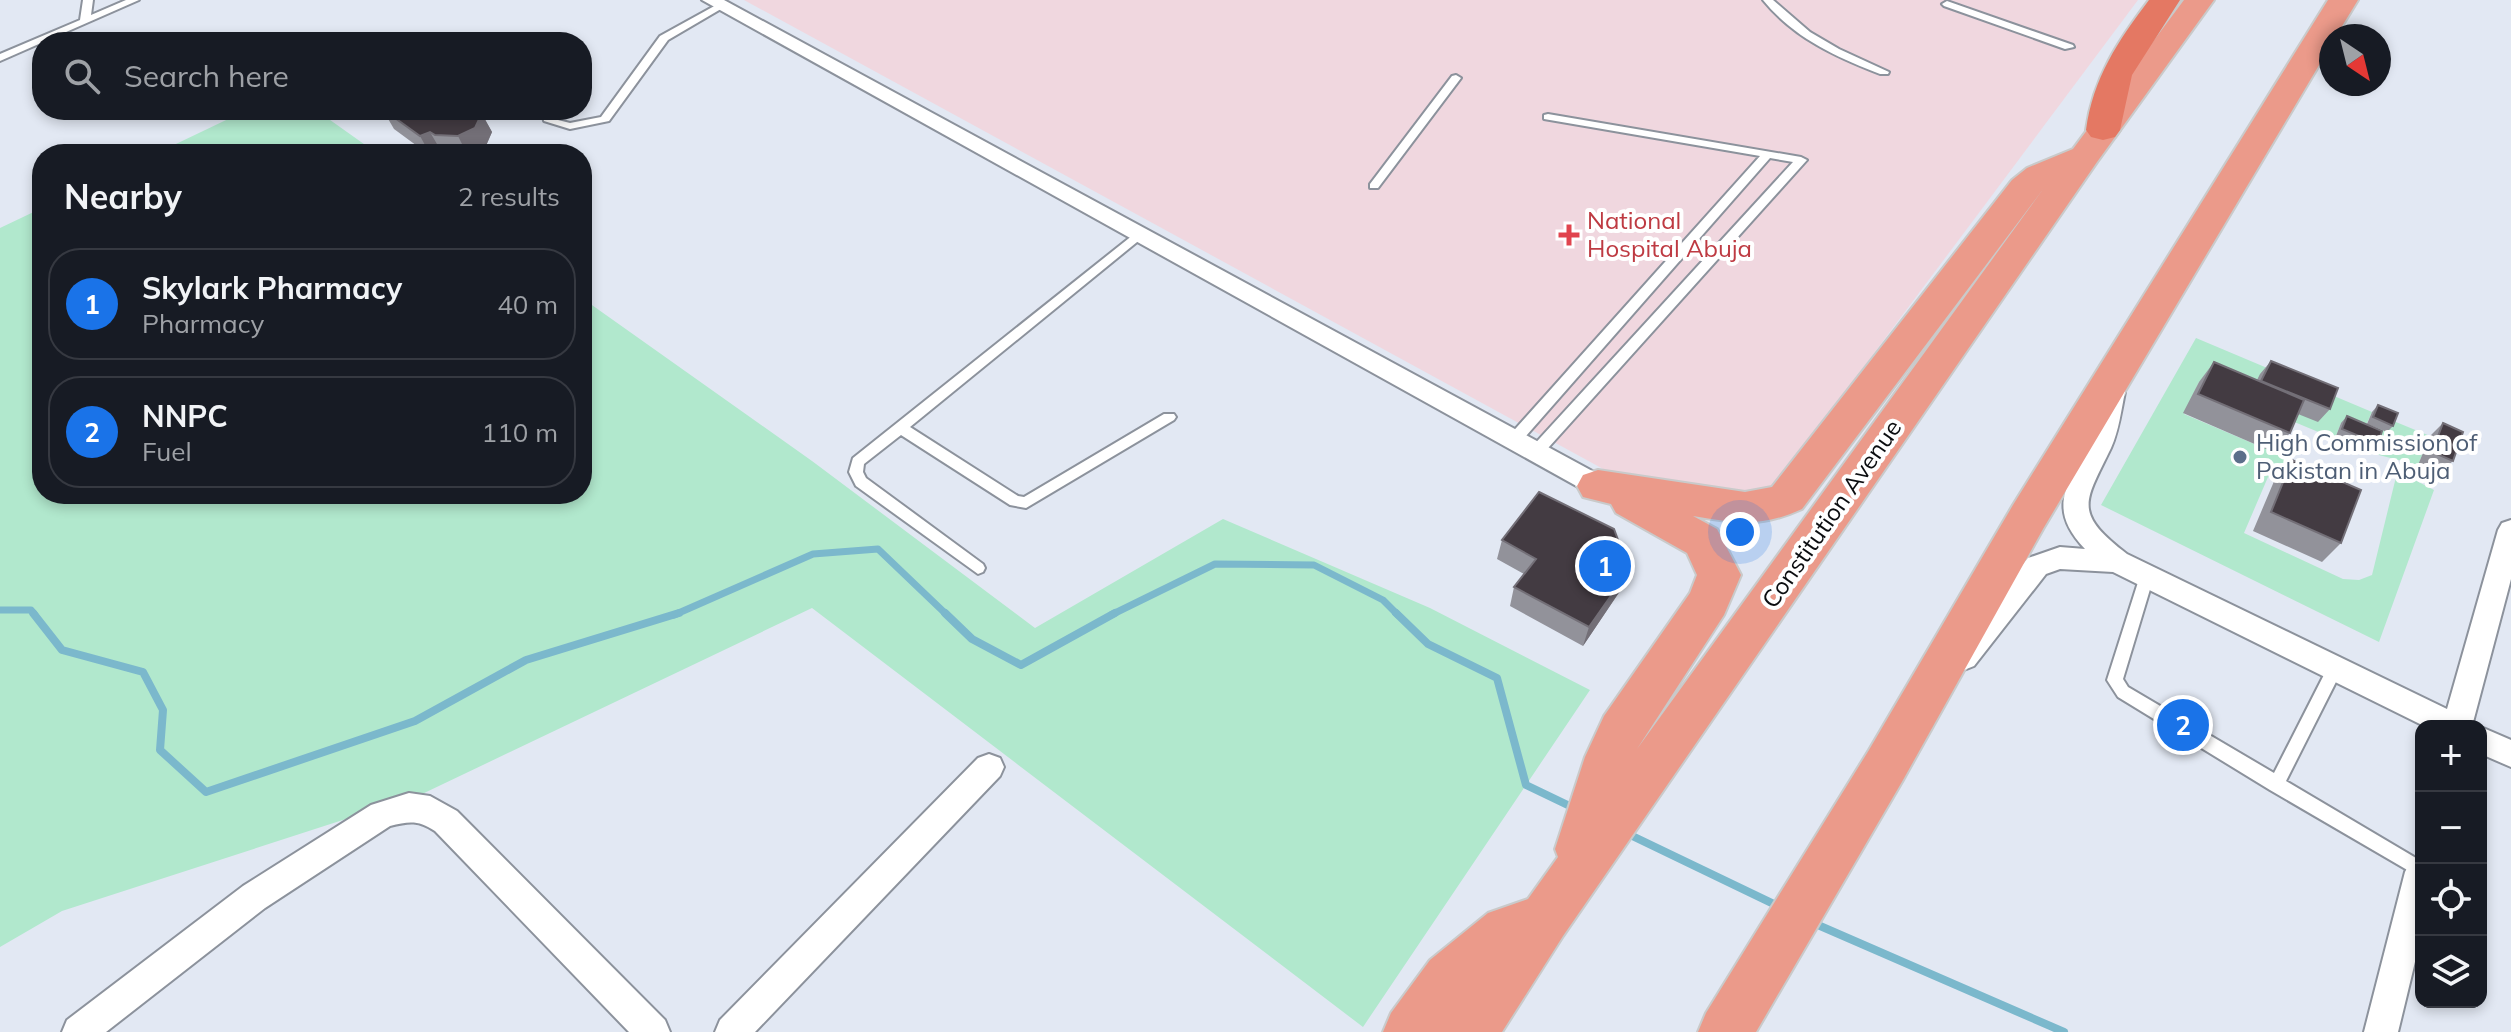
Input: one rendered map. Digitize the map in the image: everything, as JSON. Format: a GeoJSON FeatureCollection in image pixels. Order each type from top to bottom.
{"type":"FeatureCollection","features":[{"type":"Feature","properties":{"kind":"highway"},"geometry":{"type":"LineString","coordinates":[[2094,142],[2105,96],[2128,50],[2165,0]]}},
{"type":"Feature","properties":{"kind":"main road","name":"Constitution Avenue"},"geometry":{"type":"LineString","coordinates":[[1470,1032],[1557,902],[2094,142],[2199,0]]}},
{"type":"Feature","properties":{"kind":"main road"},"geometry":{"type":"LineString","coordinates":[[1725,1032],[1886,765],[2028,517],[2343,0]]}},
{"type":"Feature","properties":{"kind":"main road"},"geometry":{"type":"LineString","coordinates":[[1598,486],[1745,508],[1766,507],[1787,498],[2024,187],[2094,142]]}},
{"type":"Feature","properties":{"kind":"main road"},"geometry":{"type":"LineString","coordinates":[[1410,1032],[1449,979],[1506,931],[1557,902],[1609,757],[1636,707],[1716,585],[1718,567],[1710,550],[1691,534],[1598,486]]}},
{"type":"Feature","properties":{"kind":"street"},"geometry":{"type":"LineString","coordinates":[[716,3],[1598,486]]}},
{"type":"Feature","properties":{"kind":"street"},"geometry":{"type":"LineString","coordinates":[[2116,377],[2101,442],[2078,484],[2074,502],[2077,519],[2093,543],[2118,562],[2443,720]]}},
{"type":"Feature","properties":{"kind":"street"},"geometry":{"type":"LineString","coordinates":[[2457,720],[2511,530]]}},
{"type":"Feature","properties":{"kind":"street"},"geometry":{"type":"LineString","coordinates":[[1931,685],[1963,660],[2037,566],[2060,558],[2118,562]]}},
{"type":"Feature","properties":{"kind":"street"},"geometry":{"type":"LineString","coordinates":[[2487,743],[2511,754]]}},
{"type":"Feature","properties":{"kind":"street"},"geometry":{"type":"LineString","coordinates":[[732,1032],[989,767]]}},
{"type":"Feature","properties":{"kind":"street"},"geometry":{"type":"LineString","coordinates":[[79,1032],[298,867],[382,815],[409,807],[430,810],[446,821],[653,1032]]}},
{"type":"Feature","properties":{"kind":"street"},"geometry":{"type":"LineString","coordinates":[[2381,1032],[2415,895]]}},
{"type":"Feature","properties":{"kind":"lane"},"geometry":{"type":"LineString","coordinates":[[85,21],[88,0]]}},
{"type":"Feature","properties":{"kind":"lane"},"geometry":{"type":"LineString","coordinates":[[60,32],[134,0]]}},
{"type":"Feature","properties":{"kind":"lane"},"geometry":{"type":"LineString","coordinates":[[1768,0],[1781,17],[1828,50],[1884,72]]}},
{"type":"Feature","properties":{"kind":"lane"},"geometry":{"type":"LineString","coordinates":[[549,120],[570,126],[605,119],[664,38],[716,3]]}},
{"type":"Feature","properties":{"kind":"lane"},"geometry":{"type":"LineString","coordinates":[[1947,4],[2069,47]]}},
{"type":"Feature","properties":{"kind":"lane"},"geometry":{"type":"LineString","coordinates":[[0,58],[32,44]]}},
{"type":"Feature","properties":{"kind":"lane"},"geometry":{"type":"LineString","coordinates":[[1374,186],[1456,78]]}},
{"type":"Feature","properties":{"kind":"lane"},"geometry":{"type":"LineString","coordinates":[[1535,453],[1801,160],[1548,117]]}},
{"type":"Feature","properties":{"kind":"lane"},"geometry":{"type":"LineString","coordinates":[[1513,441],[1767,155]]}},
{"type":"Feature","properties":{"kind":"lane"},"geometry":{"type":"LineString","coordinates":[[978,568],[861,482],[856,472],[858,462],[1138,235]]}},
{"type":"Feature","properties":{"kind":"lane"},"geometry":{"type":"LineString","coordinates":[[899,427],[1015,501],[1026,503],[1169,417]]}},
{"type":"Feature","properties":{"kind":"lane"},"geometry":{"type":"LineString","coordinates":[[2147,576],[2115,680],[2137,703],[2415,867]]}},
{"type":"Feature","properties":{"kind":"lane"},"geometry":{"type":"LineString","coordinates":[[2276,785],[2335,668]]}},
{"type":"Feature","properties":{"kind":"shaded area","name":"National Hospital Abuja"},"geometry":{"type":"Polygon","coordinates":[[[744,0],[2138,0],[1765,499],[1605,470],[744,0]]]}},
{"type":"Feature","properties":{"kind":"green space"},"geometry":{"type":"Polygon","coordinates":[[[226,120],[330,120],[364,144],[176,144],[226,120]]]}},
{"type":"Feature","properties":{"kind":"green space"},"geometry":{"type":"Polygon","coordinates":[[[32,213],[32,504],[592,504],[592,305],[812,461],[1035,628],[1223,519],[1430,608],[1590,690],[1363,1027],[812,608],[420,795],[62,911],[0,947],[0,228],[32,213]]]}},
{"type":"Feature","properties":{"kind":"green space"},"geometry":{"type":"Polygon","coordinates":[[[2196,338],[2372,412],[2363,432],[2341,423],[2336,436],[2328,436],[2199,382],[2184,414],[2327,475],[2329,503],[2268,477],[2244,533],[2343,579],[2359,580],[2372,575],[2396,477],[2411,478],[2434,490],[2379,642],[2101,505],[2196,338]]]}},
{"type":"Feature","properties":{"kind":"green space"},"geometry":{"type":"Polygon","coordinates":[[[2391,420],[2430,436],[2418,465],[2371,453],[2377,428],[2387,432],[2391,420]]]}},
{"type":"Feature","properties":{"kind":"building"},"geometry":{"type":"Polygon","coordinates":[[[398,120],[479,120],[475,128],[458,136],[430,132],[420,136],[398,120]]]}},
{"type":"Feature","properties":{"kind":"building"},"geometry":{"type":"Polygon","coordinates":[[[2271,361],[2338,388],[2330,409],[2261,381],[2271,361]]]}},
{"type":"Feature","properties":{"kind":"building"},"geometry":{"type":"Polygon","coordinates":[[[2214,362],[2304,400],[2290,433],[2198,394],[2214,362]]]}},
{"type":"Feature","properties":{"kind":"building"},"geometry":{"type":"Polygon","coordinates":[[[2378,405],[2398,413],[2393,426],[2373,417],[2378,405]]]}},
{"type":"Feature","properties":{"kind":"building"},"geometry":{"type":"Polygon","coordinates":[[[2347,416],[2382,431],[2378,444],[2342,429],[2347,416]]]}},
{"type":"Feature","properties":{"kind":"building"},"geometry":{"type":"Polygon","coordinates":[[[2443,423],[2463,432],[2453,461],[2432,452],[2443,423]]]}},
{"type":"Feature","properties":{"kind":"building"},"geometry":{"type":"Polygon","coordinates":[[[2292,460],[2361,490],[2341,543],[2271,512],[2292,460]]]}},
{"type":"Feature","properties":{"kind":"building"},"geometry":{"type":"Polygon","coordinates":[[[1539,492],[1614,529],[1629,570],[1589,627],[1514,587],[1536,559],[1502,540],[1539,492]]]}},
{"type":"Feature","properties":{"kind":"waterway"},"geometry":{"type":"LineString","coordinates":[[678,613],[813,554],[878,549],[947,615]]}},
{"type":"Feature","properties":{"kind":"waterway"},"geometry":{"type":"LineString","coordinates":[[1114,613],[1215,564],[1314,565],[1383,600],[1396,613]]}},
{"type":"Feature","properties":{"kind":"waterway"},"geometry":{"type":"LineString","coordinates":[[0,610],[31,610],[35,615]]}},
{"type":"Feature","properties":{"kind":"waterway"},"geometry":{"type":"LineString","coordinates":[[33,613],[62,650],[143,672],[163,710],[160,750],[206,792],[415,721],[526,660],[678,613]]}},
{"type":"Feature","properties":{"kind":"waterway"},"geometry":{"type":"LineString","coordinates":[[945,613],[972,639],[1021,665],[1114,613]]}},
{"type":"Feature","properties":{"kind":"waterway"},"geometry":{"type":"LineString","coordinates":[[1396,613],[1428,644],[1497,678],[1526,785],[1576,809]]}},
{"type":"Feature","properties":{"kind":"waterway"},"geometry":{"type":"LineString","coordinates":[[1624,832],[1782,908]]}},
{"type":"Feature","properties":{"kind":"waterway"},"geometry":{"type":"LineString","coordinates":[[1811,922],[2064,1032]]}},
{"type":"Feature","properties":{"kind":"place","name":"National Hospital Abuja"},"geometry":{"type":"Point","coordinates":[1569,235]}},
{"type":"Feature","properties":{"kind":"place","name":"High Commission of Pakistan in Abuja"},"geometry":{"type":"Point","coordinates":[2240,457]}},
{"type":"Feature","properties":{"kind":"place","name":"Skylark Pharmacy"},"geometry":{"type":"Point","coordinates":[1605,566]}},
{"type":"Feature","properties":{"kind":"place","name":"NNPC"},"geometry":{"type":"Point","coordinates":[2183,725]}}]}
